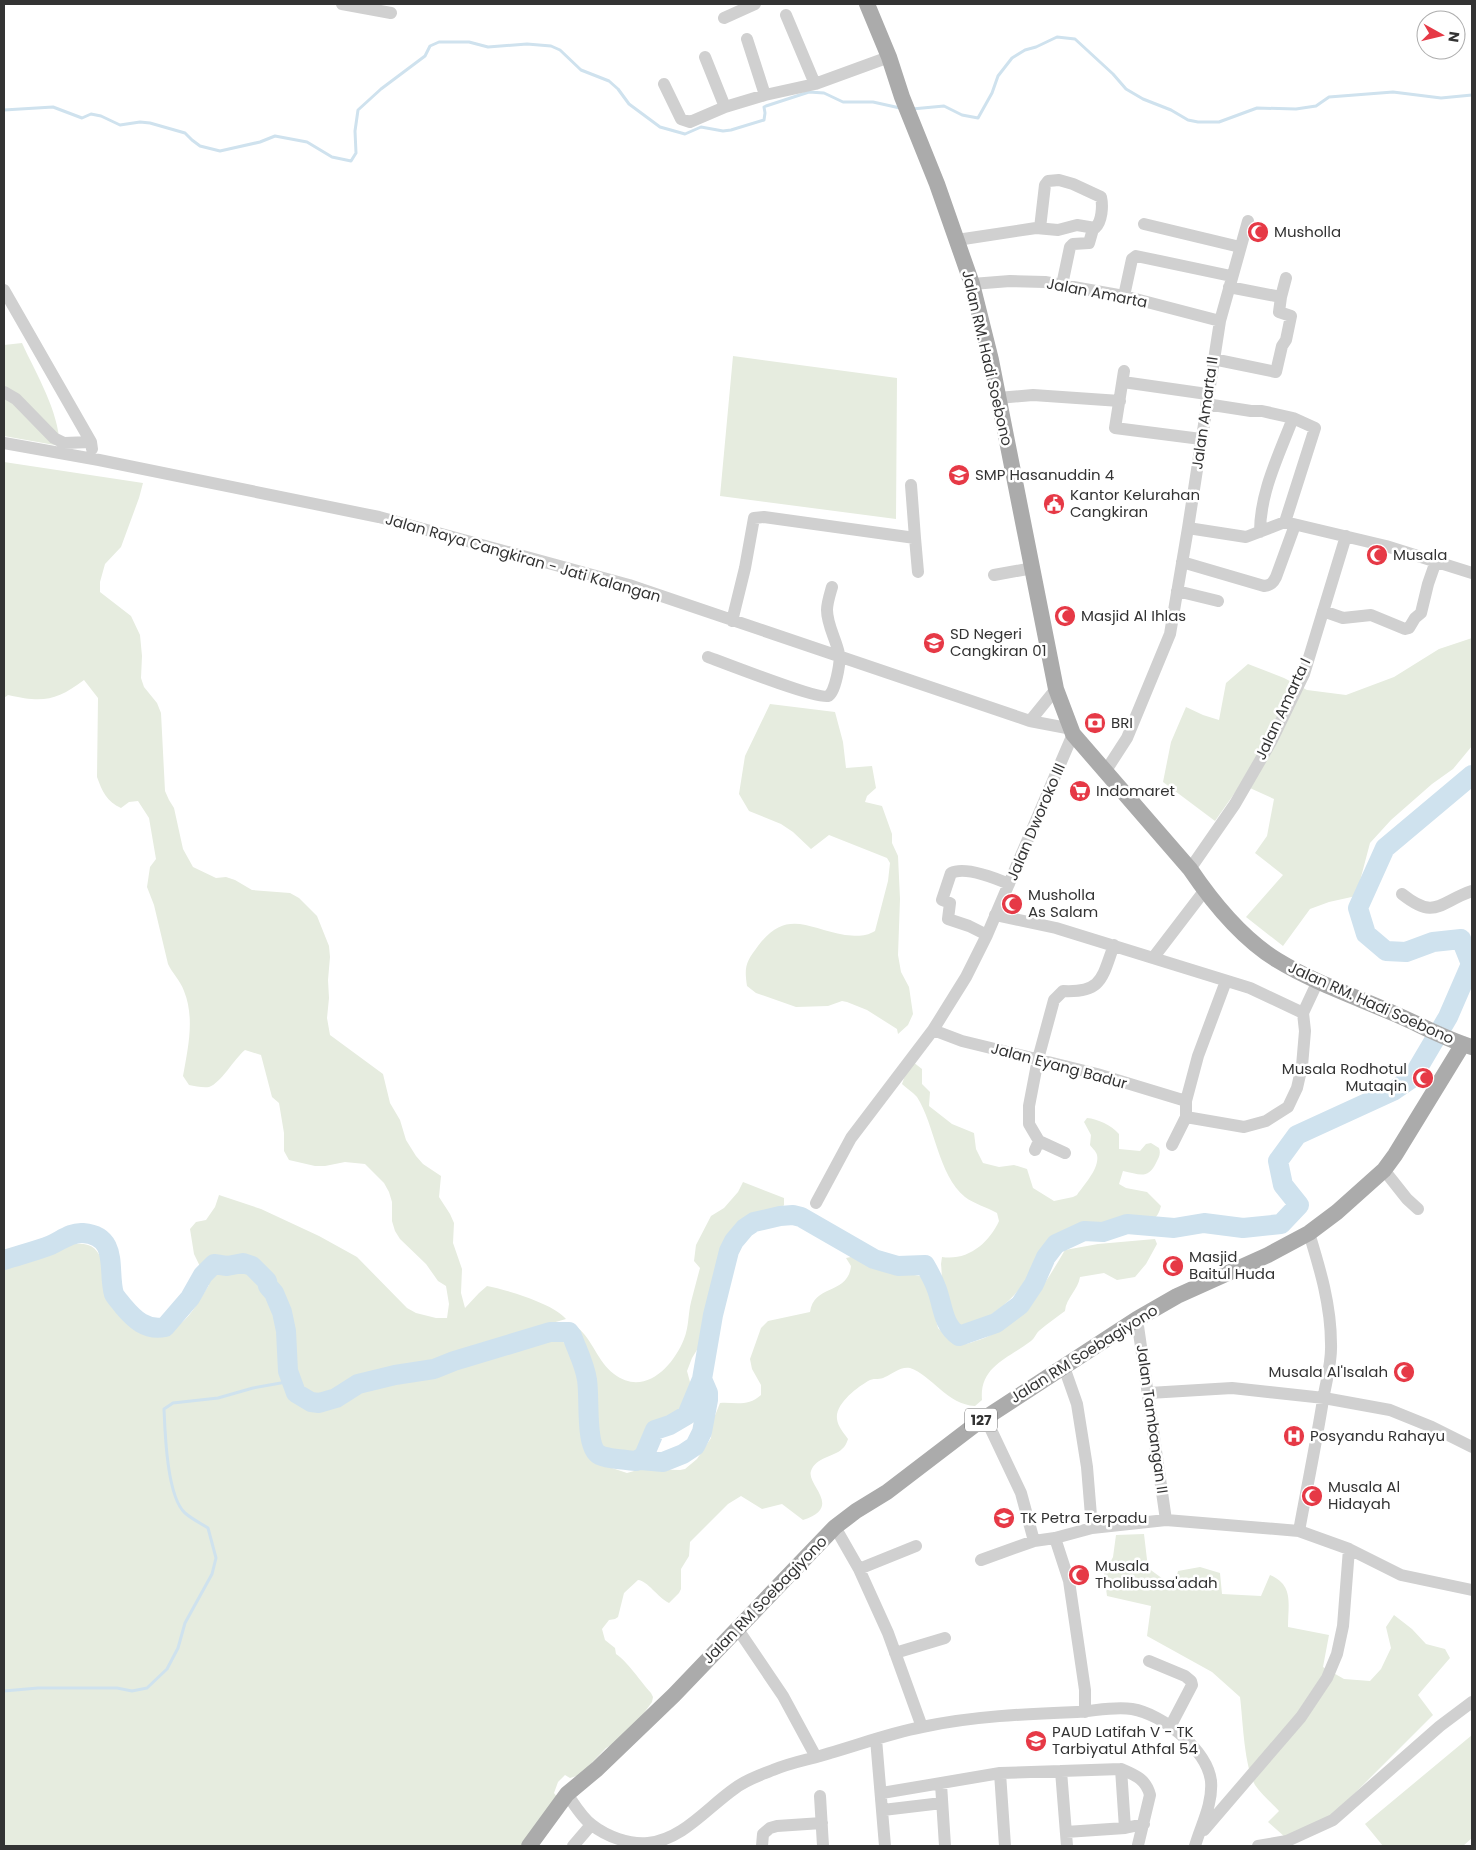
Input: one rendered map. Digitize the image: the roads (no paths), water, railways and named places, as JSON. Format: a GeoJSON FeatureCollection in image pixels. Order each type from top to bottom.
{"type":"FeatureCollection","features":[{"type":"Feature","properties":{"kind":"main road","name":"Jalan RM. Hadi Soebono"},"geometry":{"type":"LineString","coordinates":[[867,4],[889,56],[902,97],[912,119],[972,284],[998,398],[1056,689],[1073,732],[1105,772],[1190,869],[1237,928],[1268,953],[1318,981],[1468,1046]]}},
{"type":"Feature","properties":{"kind":"main road","name":"Jalan RM Soebagiyono"},"geometry":{"type":"LineString","coordinates":[[529,1846],[567,1794],[597,1769],[674,1695],[835,1527],[887,1492],[985,1418],[1137,1319],[1177,1296],[1268,1256],[1309,1232],[1337,1212],[1384,1170],[1468,1046]]}},
{"type":"Feature","properties":{"kind":"street"},"geometry":{"type":"LineString","coordinates":[[342,4],[392,13]]}},
{"type":"Feature","properties":{"kind":"street"},"geometry":{"type":"LineString","coordinates":[[724,18],[755,4]]}},
{"type":"Feature","properties":{"kind":"street"},"geometry":{"type":"LineString","coordinates":[[786,15],[815,84]]}},
{"type":"Feature","properties":{"kind":"street"},"geometry":{"type":"LineString","coordinates":[[747,39],[766,95]]}},
{"type":"Feature","properties":{"kind":"street"},"geometry":{"type":"LineString","coordinates":[[664,84],[681,120],[690,122],[725,107],[815,84],[889,56]]}},
{"type":"Feature","properties":{"kind":"street"},"geometry":{"type":"LineString","coordinates":[[705,57],[725,107]]}},
{"type":"Feature","properties":{"kind":"street"},"geometry":{"type":"LineString","coordinates":[[957,240],[1040,228],[1062,230],[1076,225],[1097,228],[1102,202],[1101,197],[1073,184],[1054,179],[1047,182],[1045,185],[1040,228]]}},
{"type":"Feature","properties":{"kind":"street","name":"Jalan Amarta II"},"geometry":{"type":"LineString","coordinates":[[1105,772],[1128,738],[1170,634],[1220,321],[1248,221]]}},
{"type":"Feature","properties":{"kind":"street"},"geometry":{"type":"LineString","coordinates":[[1144,224],[1240,247]]}},
{"type":"Feature","properties":{"kind":"street"},"geometry":{"type":"LineString","coordinates":[[1062,285],[1070,247],[1075,243],[1089,243],[1093,228]]}},
{"type":"Feature","properties":{"kind":"street"},"geometry":{"type":"LineString","coordinates":[[1124,296],[1132,259],[1136,256],[1282,297]]}},
{"type":"Feature","properties":{"kind":"street"},"geometry":{"type":"LineString","coordinates":[[1213,359],[1276,371],[1291,316],[1279,312],[1286,278]]}},
{"type":"Feature","properties":{"kind":"street","name":"Jalan Amarta"},"geometry":{"type":"LineString","coordinates":[[972,284],[1010,281],[1045,282],[1124,296],[1220,321]]}},
{"type":"Feature","properties":{"kind":"street"},"geometry":{"type":"LineString","coordinates":[[4,290],[91,442],[94,459]]}},
{"type":"Feature","properties":{"kind":"street"},"geometry":{"type":"LineString","coordinates":[[1182,562],[1264,586],[1273,584],[1316,429],[1293,418],[1262,411],[1251,411],[1123,377],[1115,433],[1201,439]]}},
{"type":"Feature","properties":{"kind":"street"},"geometry":{"type":"LineString","coordinates":[[4,392],[16,399],[54,438],[64,443],[91,442]]}},
{"type":"Feature","properties":{"kind":"street"},"geometry":{"type":"LineString","coordinates":[[998,398],[1033,395],[1120,401]]}},
{"type":"Feature","properties":{"kind":"street"},"geometry":{"type":"LineString","coordinates":[[1260,532],[1261,512],[1266,489],[1293,418]]}},
{"type":"Feature","properties":{"kind":"street","name":"Jalan Raya Cangkiran - Jati Kalangan"},"geometry":{"type":"LineString","coordinates":[[4,442],[380,518],[629,585],[1030,721],[1073,732]]}},
{"type":"Feature","properties":{"kind":"street"},"geometry":{"type":"LineString","coordinates":[[911,485],[918,572]]}},
{"type":"Feature","properties":{"kind":"street"},"geometry":{"type":"LineString","coordinates":[[732,621],[745,568],[752,522],[757,516],[915,538]]}},
{"type":"Feature","properties":{"kind":"street"},"geometry":{"type":"LineString","coordinates":[[1188,528],[1246,537],[1290,524],[1386,546],[1472,572]]}},
{"type":"Feature","properties":{"kind":"street","name":"Jalan Amarta I"},"geometry":{"type":"LineString","coordinates":[[1190,869],[1235,804],[1272,740],[1304,674],[1346,536]]}},
{"type":"Feature","properties":{"kind":"street"},"geometry":{"type":"LineString","coordinates":[[1323,611],[1343,618],[1371,615],[1405,629],[1409,628],[1414,618],[1421,614],[1436,561]]}},
{"type":"Feature","properties":{"kind":"street"},"geometry":{"type":"LineString","coordinates":[[994,575],[1032,568]]}},
{"type":"Feature","properties":{"kind":"street"},"geometry":{"type":"LineString","coordinates":[[708,658],[826,697],[833,690],[840,656],[829,624],[827,609],[832,587]]}},
{"type":"Feature","properties":{"kind":"street"},"geometry":{"type":"LineString","coordinates":[[1177,591],[1218,601]]}},
{"type":"Feature","properties":{"kind":"street"},"geometry":{"type":"LineString","coordinates":[[1030,721],[1056,689]]}},
{"type":"Feature","properties":{"kind":"street","name":"Jalan Dworoko III"},"geometry":{"type":"LineString","coordinates":[[816,1203],[851,1138],[933,1030],[966,977],[987,935],[1073,732]]}},
{"type":"Feature","properties":{"kind":"street"},"geometry":{"type":"LineString","coordinates":[[987,935],[969,926],[948,920],[950,904],[942,900],[951,873],[957,871],[987,875],[1009,884]]}},
{"type":"Feature","properties":{"kind":"street"},"geometry":{"type":"LineString","coordinates":[[1153,958],[1205,890]]}},
{"type":"Feature","properties":{"kind":"street"},"geometry":{"type":"LineString","coordinates":[[1402,894],[1424,908],[1436,908],[1472,891]]}},
{"type":"Feature","properties":{"kind":"street"},"geometry":{"type":"LineString","coordinates":[[994,916],[1056,928],[1250,988],[1303,1013]]}},
{"type":"Feature","properties":{"kind":"street"},"geometry":{"type":"LineString","coordinates":[[1065,1153],[1037,1145],[1029,1124],[1029,1106],[1038,1059],[1054,1000],[1064,992],[1077,992],[1092,988],[1099,983],[1114,946]]}},
{"type":"Feature","properties":{"kind":"street"},"geometry":{"type":"LineString","coordinates":[[1172,1144],[1186,1117],[1186,1101],[1198,1056],[1226,981]]}},
{"type":"Feature","properties":{"kind":"street"},"geometry":{"type":"LineString","coordinates":[[1186,1117],[1244,1128],[1266,1121],[1288,1107],[1297,1088],[1302,1066],[1305,1031],[1303,1013],[1318,981]]}},
{"type":"Feature","properties":{"kind":"street","name":"Jalan Eyang Badur"},"geometry":{"type":"LineString","coordinates":[[933,1030],[962,1041],[1097,1074],[1186,1101]]}},
{"type":"Feature","properties":{"kind":"street"},"geometry":{"type":"LineString","coordinates":[[1384,1170],[1407,1199],[1418,1209]]}},
{"type":"Feature","properties":{"kind":"street"},"geometry":{"type":"LineString","coordinates":[[1299,1531],[1329,1372],[1332,1345],[1325,1290],[1309,1232]]}},
{"type":"Feature","properties":{"kind":"street","name":"Jalan Tambangan II"},"geometry":{"type":"LineString","coordinates":[[1137,1319],[1166,1520]]}},
{"type":"Feature","properties":{"kind":"street"},"geometry":{"type":"LineString","coordinates":[[1064,1367],[1077,1404],[1087,1467],[1092,1528]]}},
{"type":"Feature","properties":{"kind":"street"},"geometry":{"type":"LineString","coordinates":[[1149,1392],[1232,1388],[1324,1398],[1390,1410],[1432,1427],[1472,1447]]}},
{"type":"Feature","properties":{"kind":"street"},"geometry":{"type":"LineString","coordinates":[[985,1418],[1021,1493],[1034,1540]]}},
{"type":"Feature","properties":{"kind":"street"},"geometry":{"type":"LineString","coordinates":[[981,1560],[1034,1540],[1055,1538],[1092,1528],[1166,1520],[1299,1531],[1349,1549],[1400,1575],[1472,1590]]}},
{"type":"Feature","properties":{"kind":"street"},"geometry":{"type":"LineString","coordinates":[[835,1527],[859,1569],[895,1652],[922,1727]]}},
{"type":"Feature","properties":{"kind":"street"},"geometry":{"type":"LineString","coordinates":[[1055,1538],[1069,1580],[1085,1690],[1085,1712]]}},
{"type":"Feature","properties":{"kind":"street"},"geometry":{"type":"LineString","coordinates":[[859,1569],[916,1546]]}},
{"type":"Feature","properties":{"kind":"street"},"geometry":{"type":"LineString","coordinates":[[1196,1842],[1302,1717],[1327,1678],[1337,1654],[1343,1626],[1349,1549]]}},
{"type":"Feature","properties":{"kind":"street"},"geometry":{"type":"LineString","coordinates":[[737,1628],[783,1696],[816,1757]]}},
{"type":"Feature","properties":{"kind":"street"},"geometry":{"type":"LineString","coordinates":[[895,1652],[945,1638]]}},
{"type":"Feature","properties":{"kind":"street"},"geometry":{"type":"LineString","coordinates":[[1149,1660],[1185,1676],[1191,1681],[1192,1685],[1170,1727]]}},
{"type":"Feature","properties":{"kind":"street"},"geometry":{"type":"LineString","coordinates":[[1258,1846],[1287,1841],[1301,1841],[1333,1820],[1440,1726],[1472,1702]]}},
{"type":"Feature","properties":{"kind":"street"},"geometry":{"type":"LineString","coordinates":[[567,1794],[591,1825],[634,1843],[655,1842],[680,1832],[735,1788],[776,1769],[876,1739],[922,1727],[975,1718],[1085,1712],[1107,1708],[1133,1710],[1156,1718],[1180,1733],[1207,1767],[1211,1782],[1210,1798],[1206,1817],[1196,1842]]}},
{"type":"Feature","properties":{"kind":"street"},"geometry":{"type":"LineString","coordinates":[[876,1739],[882,1792],[885,1846]]}},
{"type":"Feature","properties":{"kind":"street"},"geometry":{"type":"LineString","coordinates":[[882,1792],[1000,1773],[1121,1769],[1138,1776],[1148,1787],[1150,1795],[1138,1846]]}},
{"type":"Feature","properties":{"kind":"street"},"geometry":{"type":"LineString","coordinates":[[1121,1769],[1125,1828]]}},
{"type":"Feature","properties":{"kind":"street"},"geometry":{"type":"LineString","coordinates":[[1061,1771],[1067,1846]]}},
{"type":"Feature","properties":{"kind":"street"},"geometry":{"type":"LineString","coordinates":[[1000,1773],[1005,1846]]}},
{"type":"Feature","properties":{"kind":"street"},"geometry":{"type":"LineString","coordinates":[[941,1784],[945,1846]]}},
{"type":"Feature","properties":{"kind":"street"},"geometry":{"type":"LineString","coordinates":[[820,1796],[823,1846]]}},
{"type":"Feature","properties":{"kind":"street"},"geometry":{"type":"LineString","coordinates":[[883,1810],[942,1803]]}},
{"type":"Feature","properties":{"kind":"street"},"geometry":{"type":"LineString","coordinates":[[762,1846],[763,1834],[770,1828],[822,1823]]}},
{"type":"Feature","properties":{"kind":"street"},"geometry":{"type":"LineString","coordinates":[[1066,1832],[1125,1828],[1144,1824]]}},
{"type":"Feature","properties":{"kind":"street"},"geometry":{"type":"LineString","coordinates":[[573,1846],[591,1825]]}},
{"type":"Feature","properties":{"kind":"waterway"},"geometry":{"type":"LineString","coordinates":[[912,109],[944,106],[962,115],[978,118],[992,93],[998,76],[1012,58],[1025,50],[1057,37],[1075,39],[1113,74],[1126,89],[1188,120],[1198,122],[1219,122],[1257,108],[1296,109],[1316,106],[1329,97],[1393,92],[1441,98],[1472,95]]}},
{"type":"Feature","properties":{"kind":"waterway"},"geometry":{"type":"LineString","coordinates":[[4,110],[53,107],[82,118],[91,114],[101,116],[120,125],[140,122],[150,123],[185,133],[200,146],[220,151],[260,142],[275,136],[307,142],[332,157],[351,161],[356,153],[355,131],[358,110],[381,89],[425,56],[430,46],[439,42],[469,42],[488,47],[527,44],[551,46],[560,50],[581,70],[609,81],[618,89],[629,104],[660,127],[685,134],[701,127],[723,131],[764,120],[764,107],[809,92],[824,93],[843,102],[873,102],[900,108]]}},
{"type":"Feature","properties":{"kind":"waterway"},"geometry":{"type":"LineString","coordinates":[[4,1260],[51,1245],[74,1234],[83,1233],[95,1236],[102,1241],[110,1256],[112,1285],[116,1297],[127,1311],[141,1323],[158,1328],[165,1327],[190,1298],[203,1275],[214,1264],[227,1266],[243,1263],[252,1266],[267,1281],[282,1312],[286,1331],[288,1371],[296,1393],[311,1402],[319,1403],[336,1398],[358,1384],[395,1375],[434,1369],[454,1361],[550,1332],[569,1332],[586,1374],[591,1441],[594,1449],[598,1454],[606,1457],[636,1461],[644,1456],[655,1430],[670,1425],[687,1415],[702,1379],[713,1315],[729,1251],[734,1241],[745,1228],[754,1222],[780,1216],[793,1215],[801,1217],[874,1259],[898,1266],[925,1265],[936,1287],[946,1320],[953,1331],[959,1336],[996,1323],[1020,1305],[1034,1284],[1046,1257],[1056,1244],[1084,1231],[1103,1232],[1127,1224],[1174,1228],[1204,1223],[1243,1228],[1281,1224],[1299,1205],[1283,1185],[1278,1161],[1297,1135],[1393,1091],[1412,1078],[1448,1017],[1471,964],[1461,939],[1433,942],[1406,952],[1386,951],[1366,934],[1358,908],[1385,848],[1472,775]]}},
{"type":"Feature","properties":{"kind":"waterway"},"geometry":{"type":"LineString","coordinates":[[641,1460],[663,1462],[683,1454],[695,1446],[702,1432],[708,1400],[708,1393],[702,1379]]}},
{"type":"Feature","properties":{"kind":"waterway"},"geometry":{"type":"LineString","coordinates":[[4,1691],[38,1688],[117,1688],[132,1691],[147,1688],[167,1669],[178,1648],[185,1623],[212,1574],[216,1558],[208,1528],[185,1513],[174,1493],[168,1464],[164,1409],[173,1403],[218,1398],[253,1388],[292,1381]]}},
{"type":"Feature","properties":{"kind":"place","name":"Musholla"},"geometry":{"type":"Point","coordinates":[1258,232]}},
{"type":"Feature","properties":{"kind":"place","name":"SMP Hasanuddin 4"},"geometry":{"type":"Point","coordinates":[959,475]}},
{"type":"Feature","properties":{"kind":"place","name":"Kantor Kelurahan Cangkiran"},"geometry":{"type":"Point","coordinates":[1054,504]}},
{"type":"Feature","properties":{"kind":"place","name":"Musala"},"geometry":{"type":"Point","coordinates":[1377,555]}},
{"type":"Feature","properties":{"kind":"place","name":"Masjid Al Ihlas"},"geometry":{"type":"Point","coordinates":[1065,616]}},
{"type":"Feature","properties":{"kind":"place","name":"SD Negeri Cangkiran 01"},"geometry":{"type":"Point","coordinates":[934,643]}},
{"type":"Feature","properties":{"kind":"place","name":"BRI"},"geometry":{"type":"Point","coordinates":[1095,723]}},
{"type":"Feature","properties":{"kind":"place","name":"Indomaret"},"geometry":{"type":"Point","coordinates":[1080,791]}},
{"type":"Feature","properties":{"kind":"place","name":"Musholla As Salam"},"geometry":{"type":"Point","coordinates":[1012,904]}},
{"type":"Feature","properties":{"kind":"place","name":"Musala Rodhotul Mutaqin"},"geometry":{"type":"Point","coordinates":[1423,1078]}},
{"type":"Feature","properties":{"kind":"place","name":"Masjid Baitul Huda"},"geometry":{"type":"Point","coordinates":[1173,1266]}},
{"type":"Feature","properties":{"kind":"place","name":"Musala Al'Isalah"},"geometry":{"type":"Point","coordinates":[1404,1372]}},
{"type":"Feature","properties":{"kind":"place","name":"Posyandu Rahayu"},"geometry":{"type":"Point","coordinates":[1294,1436]}},
{"type":"Feature","properties":{"kind":"place","name":"Musala Al Hidayah"},"geometry":{"type":"Point","coordinates":[1312,1496]}},
{"type":"Feature","properties":{"kind":"place","name":"TK Petra Terpadu"},"geometry":{"type":"Point","coordinates":[1004,1518]}},
{"type":"Feature","properties":{"kind":"place","name":"Musala Tholibussa'adah"},"geometry":{"type":"Point","coordinates":[1079,1575]}},
{"type":"Feature","properties":{"kind":"place","name":"PAUD Latifah V - TK Tarbiyatul Athfal 54"},"geometry":{"type":"Point","coordinates":[1036,1741]}}]}
